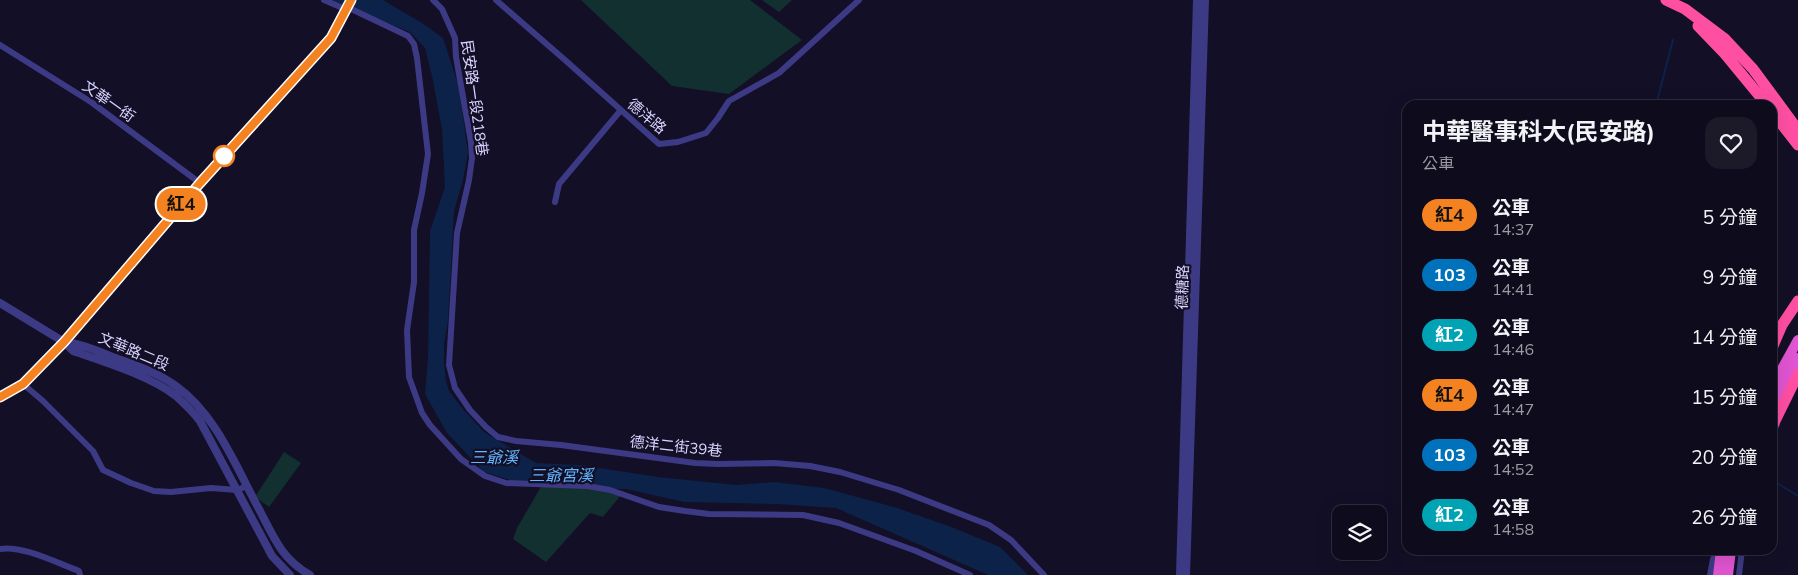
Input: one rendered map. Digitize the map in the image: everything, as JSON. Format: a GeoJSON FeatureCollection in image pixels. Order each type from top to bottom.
{"type":"FeatureCollection","features":[{"type":"Feature","properties":{"kind":"highway"},"geometry":{"type":"LineString","coordinates":[[1668,1],[1701,29],[1763,100]]}},
{"type":"Feature","properties":{"kind":"highway"},"geometry":{"type":"LineString","coordinates":[[1668,1],[1685,9],[1725,40],[1752,68],[1776,100]]}},
{"type":"Feature","properties":{"kind":"highway"},"geometry":{"type":"LineString","coordinates":[[1777,102],[1798,130]]}},
{"type":"Feature","properties":{"kind":"highway"},"geometry":{"type":"LineString","coordinates":[[1777,118],[1798,145]]}},
{"type":"Feature","properties":{"kind":"highway"},"geometry":{"type":"LineString","coordinates":[[1777,336],[1782,325],[1798,301]]}},
{"type":"Feature","properties":{"kind":"highway"},"geometry":{"type":"LineString","coordinates":[[1777,341],[1798,312]]}},
{"type":"Feature","properties":{"kind":"highway"},"geometry":{"type":"LineString","coordinates":[[1777,378],[1798,340]]}},
{"type":"Feature","properties":{"kind":"highway"},"geometry":{"type":"LineString","coordinates":[[1777,399],[1798,358]]}},
{"type":"Feature","properties":{"kind":"highway"},"geometry":{"type":"LineString","coordinates":[[1777,417],[1798,374]]}},
{"type":"Feature","properties":{"kind":"highway"},"geometry":{"type":"LineString","coordinates":[[1718,575],[1720,555]]}},
{"type":"Feature","properties":{"kind":"highway"},"geometry":{"type":"LineString","coordinates":[[1728,575],[1730,555]]}},
{"type":"Feature","properties":{"kind":"street"},"geometry":{"type":"LineString","coordinates":[[324,0],[348,5],[408,36],[414,44],[418,58],[428,154],[423,191],[414,230],[414,282],[407,330],[409,377],[422,414],[461,459],[485,476],[506,483],[522,485],[562,484],[603,488],[660,507],[700,513],[803,515],[839,523],[916,551],[970,575]]}},
{"type":"Feature","properties":{"kind":"street","name":"民安路一段218巷"},"geometry":{"type":"LineString","coordinates":[[433,0],[442,9],[455,38],[456,57],[471,142],[471,168],[457,233]]}},
{"type":"Feature","properties":{"kind":"street","name":"德洋路"},"geometry":{"type":"LineString","coordinates":[[496,0],[659,144],[678,142],[706,133],[729,101],[779,73],[859,0]]}},
{"type":"Feature","properties":{"kind":"street","name":"德糖路"},"geometry":{"type":"LineString","coordinates":[[1180,575],[1197,0]]}},
{"type":"Feature","properties":{"kind":"street","name":"德糖路"},"geometry":{"type":"LineString","coordinates":[[1186,575],[1205,0]]}},
{"type":"Feature","properties":{"kind":"street"},"geometry":{"type":"LineString","coordinates":[[0,397],[23,384],[64,342],[200,183],[331,38],[348,5]]}},
{"type":"Feature","properties":{"kind":"street","name":"文華一街"},"geometry":{"type":"LineString","coordinates":[[0,45],[92,102],[200,183]]}},
{"type":"Feature","properties":{"kind":"street"},"geometry":{"type":"LineString","coordinates":[[554,202],[560,184],[620,110]]}},
{"type":"Feature","properties":{"kind":"street","name":"德洋二街39巷"},"geometry":{"type":"LineString","coordinates":[[457,233],[449,351],[450,371],[453,384],[462,400],[486,427],[498,437],[516,441],[688,462],[718,464],[774,463],[810,466],[840,472],[892,488],[989,525],[1012,540],[1044,575]]}},
{"type":"Feature","properties":{"kind":"street"},"geometry":{"type":"LineString","coordinates":[[0,303],[64,342]]}},
{"type":"Feature","properties":{"kind":"street","name":"文華路二段"},"geometry":{"type":"LineString","coordinates":[[64,342],[80,344],[153,372],[176,385],[194,400],[208,418],[281,550],[296,567],[310,575]]}},
{"type":"Feature","properties":{"kind":"street","name":"文華路二段"},"geometry":{"type":"LineString","coordinates":[[64,342],[73,351],[148,380],[176,396],[200,422],[272,556],[290,575]]}},
{"type":"Feature","properties":{"kind":"street"},"geometry":{"type":"LineString","coordinates":[[1777,425],[1798,383]]}},
{"type":"Feature","properties":{"kind":"street"},"geometry":{"type":"LineString","coordinates":[[23,384],[93,450],[103,470],[131,483],[154,491],[171,492],[211,488],[237,490],[246,486]]}},
{"type":"Feature","properties":{"kind":"street"},"geometry":{"type":"LineString","coordinates":[[0,549],[10,547],[38,556],[79,571],[80,575]]}},
{"type":"Feature","properties":{"kind":"street"},"geometry":{"type":"LineString","coordinates":[[1710,575],[1715,555]]}},
{"type":"Feature","properties":{"kind":"street"},"geometry":{"type":"LineString","coordinates":[[1739,575],[1741,555]]}},
{"type":"Feature","properties":{"kind":"green space"},"geometry":{"type":"Polygon","coordinates":[[[581,0],[750,0],[802,40],[729,94],[672,86],[581,0]]]}},
{"type":"Feature","properties":{"kind":"green space"},"geometry":{"type":"Polygon","coordinates":[[[762,0],[792,0],[779,12],[762,0]]]}},
{"type":"Feature","properties":{"kind":"green space"},"geometry":{"type":"Polygon","coordinates":[[[284,452],[301,463],[269,507],[255,497],[284,452]]]}},
{"type":"Feature","properties":{"kind":"green space"},"geometry":{"type":"Polygon","coordinates":[[[542,485],[564,485],[621,495],[603,517],[590,513],[546,562],[513,539],[517,528],[542,485]]]}},
{"type":"Feature","properties":{"kind":"water","name":"三爺溪"},"geometry":{"type":"Polygon","coordinates":[[[331,0],[383,0],[443,38],[459,87],[468,153],[454,211],[444,362],[449,391],[484,432],[536,463],[580,465],[658,477],[737,485],[774,482],[824,488],[894,507],[949,526],[1000,547],[1028,575],[988,575],[836,508],[776,504],[684,502],[626,489],[612,489],[572,482],[513,481],[484,472],[447,433],[425,394],[428,358],[430,231],[445,187],[442,129],[425,48],[410,32],[331,0]]]}},
{"type":"Feature","properties":{"kind":"waterway"},"geometry":{"type":"LineString","coordinates":[[1657,100],[1673,40]]}},
{"type":"Feature","properties":{"kind":"waterway"},"geometry":{"type":"LineString","coordinates":[[1777,483],[1798,496]]}},
{"type":"Feature","properties":{"kind":"bus line","name":"紅4"},"geometry":{"type":"LineString","coordinates":[[0,397],[23,384],[64,342],[200,183],[331,38],[351,0]]}},
{"type":"Feature","properties":{"kind":"water label","name":"三爺宮溪"},"geometry":{"type":"Point","coordinates":[561,475]}}]}
